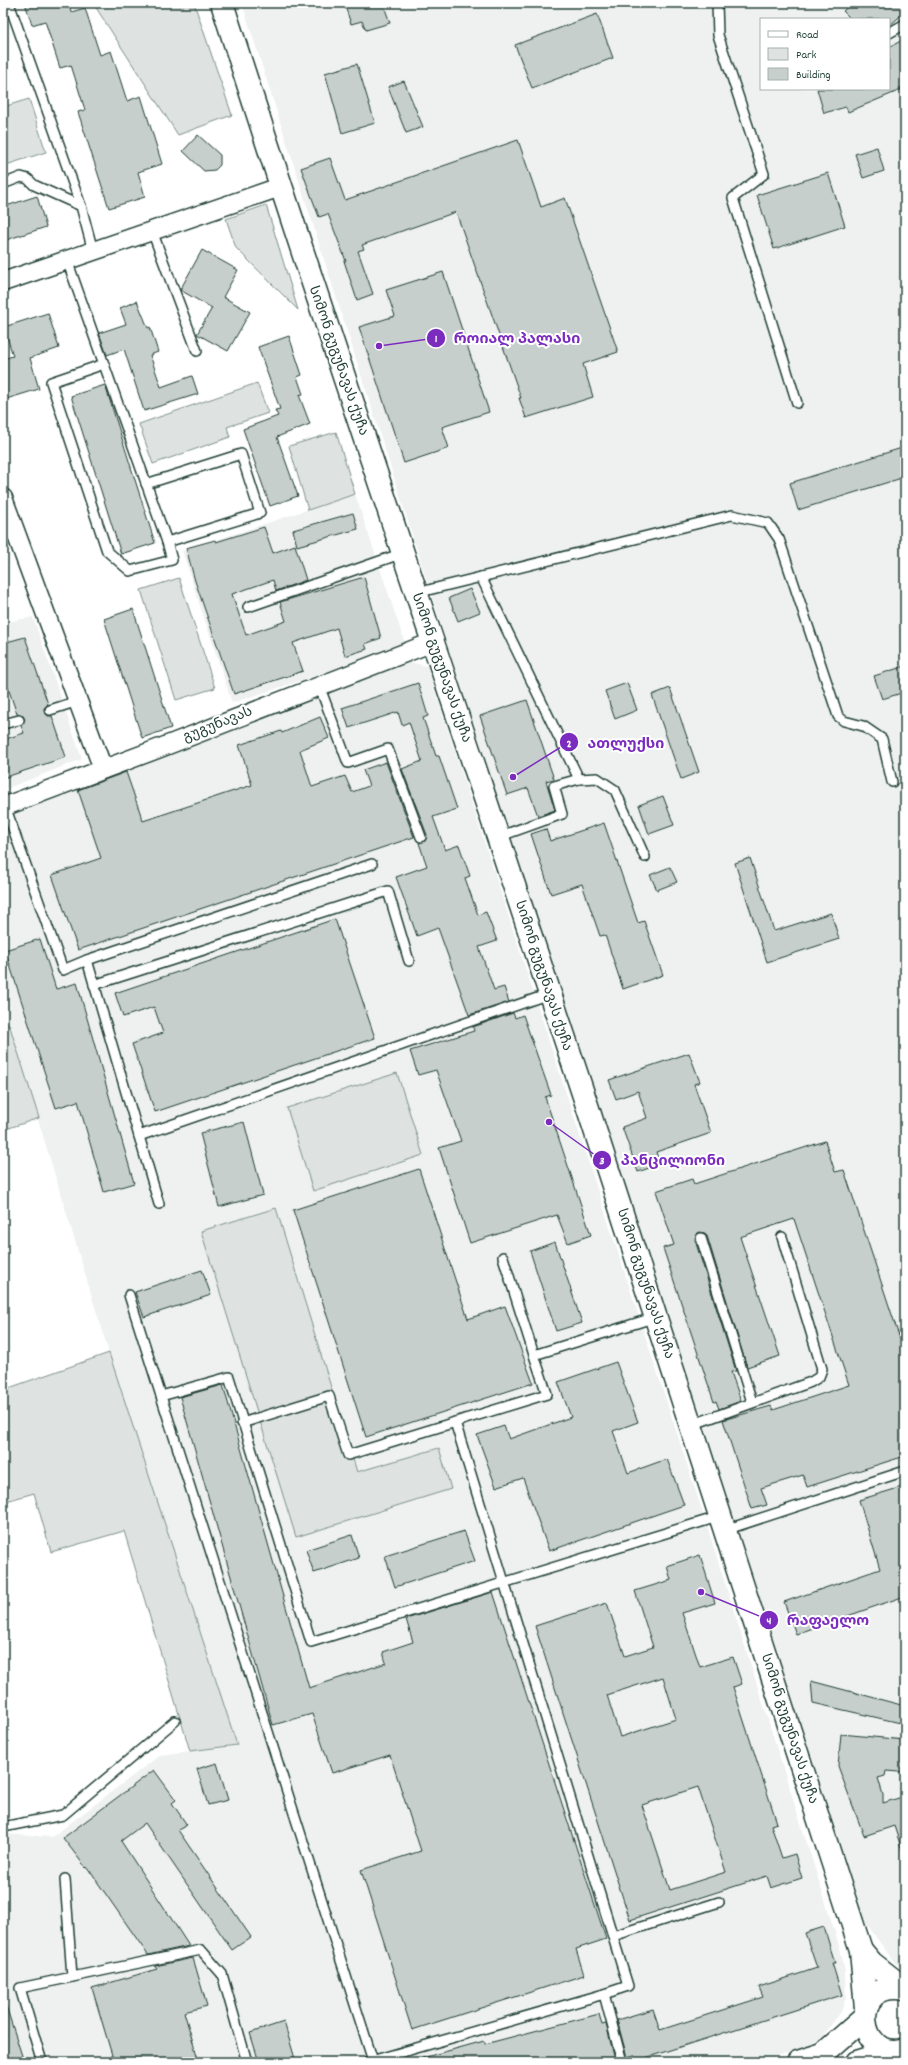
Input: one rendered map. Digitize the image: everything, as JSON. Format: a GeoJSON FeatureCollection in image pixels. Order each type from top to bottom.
{"type":"FeatureCollection","features":[{"type":"Feature","properties":{"kind":"main road","name":"სიმონ გუგუნავას ქუჩა"},"geometry":{"type":"LineString","coordinates":[[222,3],[280,187],[498,837],[656,1317],[861,1950],[865,2025],[871,2039],[882,2048],[898,2050]]}},
{"type":"Feature","properties":{"kind":"main road","name":"სიმონ გუგუნავას ქუჩა"},"geometry":{"type":"LineString","coordinates":[[861,1950],[872,1963],[905,1989]]}},
{"type":"Feature","properties":{"kind":"main road"},"geometry":{"type":"LineString","coordinates":[[798,2062],[823,2054],[865,2013],[877,1994],[886,1989],[905,1989]]}},
{"type":"Feature","properties":{"kind":"main road"},"geometry":{"type":"LineString","coordinates":[[857,2062],[898,2050]]}},
{"type":"Feature","properties":{"kind":"street"},"geometry":{"type":"LineString","coordinates":[[3,282],[280,187]]}},
{"type":"Feature","properties":{"kind":"street"},"geometry":{"type":"LineString","coordinates":[[4,502],[103,769]]}},
{"type":"Feature","properties":{"kind":"street","name":"გუგუნავას"},"geometry":{"type":"LineString","coordinates":[[4,806],[432,642]]}},
{"type":"Feature","properties":{"kind":"lane"},"geometry":{"type":"LineString","coordinates":[[9,3],[81,206],[93,251]]}},
{"type":"Feature","properties":{"kind":"lane"},"geometry":{"type":"LineString","coordinates":[[717,3],[718,36],[764,174],[733,198],[796,403]]}},
{"type":"Feature","properties":{"kind":"lane"},"geometry":{"type":"LineString","coordinates":[[890,32],[905,24]]}},
{"type":"Feature","properties":{"kind":"lane"},"geometry":{"type":"LineString","coordinates":[[3,184],[21,177],[28,179],[34,185],[81,206]]}},
{"type":"Feature","properties":{"kind":"lane"},"geometry":{"type":"LineString","coordinates":[[152,231],[197,351]]}},
{"type":"Feature","properties":{"kind":"lane"},"geometry":{"type":"LineString","coordinates":[[67,260],[104,364],[172,560],[130,571],[107,551],[51,382],[104,364]]}},
{"type":"Feature","properties":{"kind":"lane"},"geometry":{"type":"LineString","coordinates":[[146,484],[241,454],[260,512],[166,542]]}},
{"type":"Feature","properties":{"kind":"lane"},"geometry":{"type":"LineString","coordinates":[[416,593],[732,515],[768,523],[779,539],[838,716],[844,721],[863,726],[882,739],[892,782]]}},
{"type":"Feature","properties":{"kind":"lane"},"geometry":{"type":"LineString","coordinates":[[248,607],[403,553]]}},
{"type":"Feature","properties":{"kind":"lane"},"geometry":{"type":"LineString","coordinates":[[481,577],[579,779]]}},
{"type":"Feature","properties":{"kind":"lane"},"geometry":{"type":"LineString","coordinates":[[319,685],[348,763],[388,749],[421,837]]}},
{"type":"Feature","properties":{"kind":"lane"},"geometry":{"type":"LineString","coordinates":[[50,710],[78,701]]}},
{"type":"Feature","properties":{"kind":"lane"},"geometry":{"type":"LineString","coordinates":[[3,724],[19,720]]}},
{"type":"Feature","properties":{"kind":"lane"},"geometry":{"type":"LineString","coordinates":[[498,837],[562,814],[554,786],[579,779],[597,778],[615,790],[645,857]]}},
{"type":"Feature","properties":{"kind":"lane"},"geometry":{"type":"LineString","coordinates":[[4,806],[63,970],[87,960],[372,864]]}},
{"type":"Feature","properties":{"kind":"lane"},"geometry":{"type":"LineString","coordinates":[[94,985],[388,891],[409,961]]}},
{"type":"Feature","properties":{"kind":"lane"},"geometry":{"type":"LineString","coordinates":[[87,960],[159,1204]]}},
{"type":"Feature","properties":{"kind":"lane"},"geometry":{"type":"LineString","coordinates":[[139,1136],[549,994]]}},
{"type":"Feature","properties":{"kind":"lane"},"geometry":{"type":"LineString","coordinates":[[691,1425],[811,1382],[819,1377],[822,1369],[782,1237]]}},
{"type":"Feature","properties":{"kind":"lane"},"geometry":{"type":"LineString","coordinates":[[701,1238],[752,1402]]}},
{"type":"Feature","properties":{"kind":"lane"},"geometry":{"type":"LineString","coordinates":[[242,1423],[329,1396],[348,1455],[547,1394],[503,1257]]}},
{"type":"Feature","properties":{"kind":"lane"},"geometry":{"type":"LineString","coordinates":[[129,1295],[370,2061],[628,1986],[455,1422]]}},
{"type":"Feature","properties":{"kind":"lane"},"geometry":{"type":"LineString","coordinates":[[534,1355],[656,1317]]}},
{"type":"Feature","properties":{"kind":"lane"},"geometry":{"type":"LineString","coordinates":[[161,1396],[229,1377],[311,1642],[505,1582],[723,1523],[905,1471]]}},
{"type":"Feature","properties":{"kind":"lane"},"geometry":{"type":"LineString","coordinates":[[3,1827],[63,1815],[175,1721]]}},
{"type":"Feature","properties":{"kind":"lane"},"geometry":{"type":"LineString","coordinates":[[65,1879],[72,1977]]}},
{"type":"Feature","properties":{"kind":"lane"},"geometry":{"type":"LineString","coordinates":[[613,1936],[719,1902]]}},
{"type":"Feature","properties":{"kind":"lane"},"geometry":{"type":"LineString","coordinates":[[42,2062],[20,1988],[201,1950],[222,1974],[247,2062]]}},
{"type":"Feature","properties":{"kind":"lane"},"geometry":{"type":"LineString","coordinates":[[604,1994],[622,2062]]}},
{"type":"Feature","properties":{"kind":"shaded area"},"geometry":{"type":"Polygon","coordinates":[[[242,3],[905,3],[905,1970],[895,1963],[862,1918],[459,681],[242,3]]]}},
{"type":"Feature","properties":{"kind":"shaded area"},"geometry":{"type":"Polygon","coordinates":[[[355,494],[406,646],[232,703],[182,551],[355,494]]]}},
{"type":"Feature","properties":{"kind":"shaded area"},"geometry":{"type":"Polygon","coordinates":[[[33,617],[82,759],[3,790],[3,623],[33,617]]]}},
{"type":"Feature","properties":{"kind":"shaded area"},"geometry":{"type":"Polygon","coordinates":[[[409,662],[427,666],[701,1507],[840,1948],[845,1972],[846,1997],[841,2012],[823,2036],[812,2045],[758,2062],[3,2062],[3,1834],[52,1837],[160,1755],[237,1745],[109,1353],[9,1024],[3,1025],[3,816],[409,662]],[[276,1208],[201,1231],[296,1536],[438,1448],[357,1473],[276,1208]]]}},
{"type":"Feature","properties":{"kind":"green space"},"geometry":{"type":"Polygon","coordinates":[[[93,3],[194,3],[232,115],[178,135],[93,3]]]}},
{"type":"Feature","properties":{"kind":"green space"},"geometry":{"type":"Polygon","coordinates":[[[29,99],[46,152],[3,166],[3,107],[29,99]]]}},
{"type":"Feature","properties":{"kind":"green space"},"geometry":{"type":"Polygon","coordinates":[[[266,205],[298,310],[236,248],[226,219],[266,205]]]}},
{"type":"Feature","properties":{"kind":"green space"},"geometry":{"type":"Polygon","coordinates":[[[257,383],[268,413],[227,427],[230,437],[153,464],[139,424],[257,383]]]}},
{"type":"Feature","properties":{"kind":"green space"},"geometry":{"type":"Polygon","coordinates":[[[336,432],[355,494],[308,510],[289,446],[336,432]]]}},
{"type":"Feature","properties":{"kind":"green space"},"geometry":{"type":"Polygon","coordinates":[[[179,578],[215,688],[176,700],[141,590],[179,578]]]}},
{"type":"Feature","properties":{"kind":"green space"},"geometry":{"type":"Polygon","coordinates":[[[9,1024],[39,1118],[3,1130],[3,1025],[9,1024]]]}},
{"type":"Feature","properties":{"kind":"green space"},"geometry":{"type":"Polygon","coordinates":[[[397,1073],[423,1155],[313,1191],[287,1108],[397,1073]]]}},
{"type":"Feature","properties":{"kind":"green space"},"geometry":{"type":"Polygon","coordinates":[[[276,1208],[357,1472],[439,1448],[451,1489],[296,1537],[201,1231],[276,1208]]]}},
{"type":"Feature","properties":{"kind":"green space"},"geometry":{"type":"Polygon","coordinates":[[[109,1353],[237,1745],[190,1751],[124,1531],[51,1552],[34,1493],[3,1502],[3,1390],[109,1353]]]}},
{"type":"Feature","properties":{"kind":"building"},"geometry":{"type":"Polygon","coordinates":[[[25,3],[69,3],[71,12],[85,8],[100,55],[111,51],[127,101],[141,96],[162,164],[138,172],[145,197],[109,208],[78,112],[85,110],[71,65],[60,68],[45,21],[32,25],[25,3]]]}},
{"type":"Feature","properties":{"kind":"building"},"geometry":{"type":"Polygon","coordinates":[[[344,3],[383,3],[390,23],[366,30],[362,21],[351,24],[344,3]]]}},
{"type":"Feature","properties":{"kind":"building"},"geometry":{"type":"Polygon","coordinates":[[[852,3],[905,3],[905,12],[890,25],[890,18],[850,18],[843,11],[852,3]]]}},
{"type":"Feature","properties":{"kind":"building"},"geometry":{"type":"Polygon","coordinates":[[[597,14],[613,58],[532,88],[515,45],[597,14]]]}},
{"type":"Feature","properties":{"kind":"building"},"geometry":{"type":"Polygon","coordinates":[[[905,39],[905,85],[898,89],[903,89],[848,112],[846,107],[824,113],[817,90],[890,90],[890,46],[905,39]]]}},
{"type":"Feature","properties":{"kind":"building"},"geometry":{"type":"Polygon","coordinates":[[[357,64],[375,123],[342,133],[325,73],[357,64]]]}},
{"type":"Feature","properties":{"kind":"building"},"geometry":{"type":"Polygon","coordinates":[[[404,81],[423,127],[406,133],[388,87],[404,81]]]}},
{"type":"Feature","properties":{"kind":"building"},"geometry":{"type":"Polygon","coordinates":[[[198,135],[220,155],[220,165],[215,170],[204,171],[183,151],[198,135]]]}},
{"type":"Feature","properties":{"kind":"building"},"geometry":{"type":"Polygon","coordinates":[[[518,140],[541,207],[565,198],[618,352],[583,364],[593,397],[526,418],[519,398],[521,398],[456,212],[362,245],[364,249],[358,251],[373,294],[357,300],[344,261],[346,261],[328,214],[319,217],[301,168],[330,158],[345,200],[518,140]]]}},
{"type":"Feature","properties":{"kind":"building"},"geometry":{"type":"Polygon","coordinates":[[[877,147],[884,171],[863,178],[855,154],[877,147]]]}},
{"type":"Feature","properties":{"kind":"building"},"geometry":{"type":"Polygon","coordinates":[[[828,173],[845,226],[774,249],[757,195],[828,173]]]}},
{"type":"Feature","properties":{"kind":"building"},"geometry":{"type":"Polygon","coordinates":[[[37,196],[46,227],[3,241],[3,207],[37,196]]]}},
{"type":"Feature","properties":{"kind":"building"},"geometry":{"type":"Polygon","coordinates":[[[202,250],[238,270],[223,297],[250,312],[228,351],[197,334],[212,308],[180,290],[202,250]]]}},
{"type":"Feature","properties":{"kind":"building"},"geometry":{"type":"Polygon","coordinates":[[[443,272],[489,412],[442,427],[449,448],[404,463],[359,327],[395,316],[386,290],[443,272]]]}},
{"type":"Feature","properties":{"kind":"building"},"geometry":{"type":"Polygon","coordinates":[[[137,301],[148,328],[150,327],[158,352],[150,355],[161,387],[192,376],[198,394],[144,411],[124,349],[107,355],[99,333],[126,324],[120,308],[137,301]]]}},
{"type":"Feature","properties":{"kind":"building"},"geometry":{"type":"Polygon","coordinates":[[[48,313],[59,348],[30,358],[39,389],[3,400],[3,359],[13,356],[4,327],[48,313]]]}},
{"type":"Feature","properties":{"kind":"building"},"geometry":{"type":"Polygon","coordinates":[[[289,336],[302,375],[297,377],[303,394],[299,395],[310,424],[277,437],[298,496],[270,506],[243,429],[278,416],[275,410],[280,409],[258,347],[289,336]]]}},
{"type":"Feature","properties":{"kind":"building"},"geometry":{"type":"Polygon","coordinates":[[[105,385],[155,543],[121,554],[71,396],[105,385]]]}},
{"type":"Feature","properties":{"kind":"building"},"geometry":{"type":"Polygon","coordinates":[[[905,447],[905,477],[798,510],[790,483],[905,447]]]}},
{"type":"Feature","properties":{"kind":"building"},"geometry":{"type":"Polygon","coordinates":[[[353,513],[358,529],[297,546],[293,530],[353,513]]]}},
{"type":"Feature","properties":{"kind":"building"},"geometry":{"type":"Polygon","coordinates":[[[264,527],[273,553],[295,545],[306,580],[276,591],[273,580],[232,594],[246,635],[286,621],[280,602],[364,577],[381,638],[365,644],[367,649],[345,656],[337,628],[293,643],[303,671],[234,694],[195,581],[186,548],[215,540],[216,542],[264,527]]]}},
{"type":"Feature","properties":{"kind":"building"},"geometry":{"type":"Polygon","coordinates":[[[470,589],[480,612],[458,621],[449,598],[470,589]]]}},
{"type":"Feature","properties":{"kind":"building"},"geometry":{"type":"Polygon","coordinates":[[[133,609],[171,728],[142,738],[104,619],[133,609]]]}},
{"type":"Feature","properties":{"kind":"building"},"geometry":{"type":"Polygon","coordinates":[[[25,637],[48,704],[44,708],[44,712],[48,716],[52,716],[66,757],[3,778],[3,740],[24,733],[21,726],[25,719],[21,714],[17,714],[3,673],[3,643],[25,637]]]}},
{"type":"Feature","properties":{"kind":"building"},"geometry":{"type":"Polygon","coordinates":[[[905,666],[905,692],[882,699],[874,676],[905,666]]]}},
{"type":"Feature","properties":{"kind":"building"},"geometry":{"type":"Polygon","coordinates":[[[418,683],[428,716],[423,718],[436,756],[439,756],[457,809],[433,817],[445,850],[459,845],[470,876],[465,878],[478,915],[486,912],[497,941],[479,947],[494,990],[504,987],[509,1002],[469,1015],[438,928],[417,936],[396,877],[427,866],[419,843],[425,841],[427,835],[402,769],[422,761],[409,722],[402,725],[398,712],[349,728],[342,708],[418,683]]]}},
{"type":"Feature","properties":{"kind":"building"},"geometry":{"type":"Polygon","coordinates":[[[627,683],[637,710],[615,719],[605,691],[627,683]]]}},
{"type":"Feature","properties":{"kind":"building"},"geometry":{"type":"Polygon","coordinates":[[[670,688],[699,772],[681,779],[652,695],[670,688]]]}},
{"type":"Feature","properties":{"kind":"building"},"geometry":{"type":"Polygon","coordinates":[[[527,700],[554,779],[546,781],[555,810],[538,816],[528,788],[507,795],[480,716],[527,700]]]}},
{"type":"Feature","properties":{"kind":"building"},"geometry":{"type":"Polygon","coordinates":[[[320,717],[329,738],[300,750],[312,787],[345,776],[352,792],[369,786],[363,770],[386,762],[414,837],[78,950],[52,875],[101,858],[78,790],[126,772],[143,821],[252,785],[239,745],[281,731],[282,733],[320,717]]]}},
{"type":"Feature","properties":{"kind":"building"},"geometry":{"type":"Polygon","coordinates":[[[663,796],[674,825],[649,834],[639,805],[663,796]]]}},
{"type":"Feature","properties":{"kind":"building"},"geometry":{"type":"Polygon","coordinates":[[[604,823],[638,923],[644,921],[663,975],[623,989],[605,935],[600,936],[582,884],[551,894],[531,834],[546,829],[550,841],[604,823]]]}},
{"type":"Feature","properties":{"kind":"building"},"geometry":{"type":"Polygon","coordinates":[[[750,858],[774,931],[831,913],[839,939],[767,962],[735,863],[750,858]]]}},
{"type":"Feature","properties":{"kind":"building"},"geometry":{"type":"Polygon","coordinates":[[[670,867],[677,882],[657,890],[650,875],[670,867]]]}},
{"type":"Feature","properties":{"kind":"building"},"geometry":{"type":"Polygon","coordinates":[[[335,919],[375,1038],[155,1112],[132,1044],[163,1033],[154,1007],[123,1017],[115,993],[335,919]]]}},
{"type":"Feature","properties":{"kind":"building"},"geometry":{"type":"Polygon","coordinates":[[[40,939],[56,989],[77,983],[134,1183],[104,1192],[78,1101],[56,1108],[5,950],[40,939]]]}},
{"type":"Feature","properties":{"kind":"building"},"geometry":{"type":"Polygon","coordinates":[[[513,1013],[515,1018],[523,1015],[551,1095],[545,1097],[591,1235],[568,1243],[557,1215],[470,1243],[439,1148],[461,1141],[436,1070],[418,1075],[410,1051],[474,1031],[473,1027],[513,1013]]]}},
{"type":"Feature","properties":{"kind":"building"},"geometry":{"type":"Polygon","coordinates":[[[689,1053],[700,1082],[694,1084],[711,1133],[656,1152],[660,1164],[638,1172],[622,1127],[647,1118],[638,1091],[616,1099],[609,1080],[689,1053]]]}},
{"type":"Feature","properties":{"kind":"building"},"geometry":{"type":"Polygon","coordinates":[[[244,1122],[263,1195],[219,1207],[200,1133],[244,1122]]]}},
{"type":"Feature","properties":{"kind":"building"},"geometry":{"type":"Polygon","coordinates":[[[825,1141],[835,1172],[844,1170],[905,1354],[905,1456],[807,1487],[803,1475],[761,1488],[767,1505],[752,1509],[723,1420],[771,1406],[773,1410],[849,1385],[794,1219],[740,1237],[780,1356],[747,1367],[707,1236],[705,1233],[700,1232],[696,1234],[695,1240],[736,1371],[731,1372],[741,1401],[719,1409],[716,1401],[714,1402],[663,1248],[674,1245],[656,1191],[692,1179],[694,1184],[825,1141]]]}},
{"type":"Feature","properties":{"kind":"building"},"geometry":{"type":"Polygon","coordinates":[[[419,1169],[468,1319],[505,1306],[533,1383],[366,1437],[293,1210],[419,1169]]]}},
{"type":"Feature","properties":{"kind":"building"},"geometry":{"type":"Polygon","coordinates":[[[555,1242],[582,1323],[556,1331],[530,1251],[555,1242]]]}},
{"type":"Feature","properties":{"kind":"building"},"geometry":{"type":"Polygon","coordinates":[[[202,1270],[211,1295],[144,1317],[135,1292],[202,1270]]]}},
{"type":"Feature","properties":{"kind":"building"},"geometry":{"type":"Polygon","coordinates":[[[616,1362],[638,1422],[613,1431],[628,1473],[667,1459],[684,1505],[549,1551],[523,1478],[496,1487],[477,1435],[504,1426],[509,1439],[571,1417],[558,1382],[616,1362]]]}},
{"type":"Feature","properties":{"kind":"building"},"geometry":{"type":"Polygon","coordinates":[[[223,1385],[309,1688],[386,1663],[383,1652],[413,1642],[406,1619],[493,1592],[606,1939],[576,1949],[584,1975],[412,2030],[361,1870],[421,1851],[390,1755],[332,1773],[312,1714],[273,1725],[180,1397],[223,1385]]]}},
{"type":"Feature","properties":{"kind":"building"},"geometry":{"type":"Polygon","coordinates":[[[905,1486],[905,1596],[796,1634],[784,1602],[880,1569],[859,1500],[905,1486]]]}},
{"type":"Feature","properties":{"kind":"building"},"geometry":{"type":"Polygon","coordinates":[[[464,1531],[475,1561],[395,1587],[385,1556],[464,1531]]]}},
{"type":"Feature","properties":{"kind":"building"},"geometry":{"type":"Polygon","coordinates":[[[352,1535],[359,1558],[314,1573],[306,1550],[352,1535]]]}},
{"type":"Feature","properties":{"kind":"building"},"geometry":{"type":"Polygon","coordinates":[[[700,1555],[715,1603],[682,1613],[700,1667],[733,1657],[742,1684],[733,1687],[777,1823],[771,1825],[782,1858],[795,1854],[802,1878],[771,1888],[767,1876],[630,1920],[535,1626],[607,1603],[625,1656],[653,1647],[635,1591],[671,1580],[667,1566],[700,1555]],[[663,1677],[607,1695],[620,1737],[676,1719],[663,1677]],[[698,1787],[642,1805],[670,1890],[726,1872],[698,1787]]]}},
{"type":"Feature","properties":{"kind":"building"},"geometry":{"type":"Polygon","coordinates":[[[811,1681],[905,1706],[905,1724],[813,1703],[811,1681]]]}},
{"type":"Feature","properties":{"kind":"building"},"geometry":{"type":"Polygon","coordinates":[[[841,1734],[905,1740],[905,1771],[886,1771],[885,1776],[878,1778],[883,1795],[883,1803],[905,1796],[905,1853],[903,1853],[894,1826],[864,1836],[838,1766],[841,1734]]]}},
{"type":"Feature","properties":{"kind":"building"},"geometry":{"type":"Polygon","coordinates":[[[217,1763],[228,1800],[208,1805],[197,1769],[217,1763]]]}},
{"type":"Feature","properties":{"kind":"building"},"geometry":{"type":"Polygon","coordinates":[[[154,1770],[176,1800],[172,1803],[187,1825],[178,1830],[251,1937],[232,1950],[145,1823],[121,1841],[189,1946],[148,1955],[87,1867],[86,1868],[63,1838],[154,1770]]]}},
{"type":"Feature","properties":{"kind":"building"},"geometry":{"type":"Polygon","coordinates":[[[824,1927],[835,1963],[832,1963],[842,1995],[636,2061],[634,2055],[627,2057],[617,2020],[653,2009],[660,2030],[763,1997],[759,1987],[817,1968],[805,1933],[824,1927]]]}},
{"type":"Feature","properties":{"kind":"building"},"geometry":{"type":"Polygon","coordinates":[[[193,1958],[207,2006],[184,2012],[199,2062],[114,2062],[92,1988],[157,1969],[155,1966],[193,1958]]]}},
{"type":"Feature","properties":{"kind":"building"},"geometry":{"type":"Polygon","coordinates":[[[3,2006],[6,2006],[24,2062],[3,2062],[3,2006]]]}},
{"type":"Feature","properties":{"kind":"building"},"geometry":{"type":"Polygon","coordinates":[[[599,2014],[602,2025],[606,2024],[615,2060],[609,2062],[423,2062],[422,2058],[484,2041],[485,2044],[599,2014]]]}},
{"type":"Feature","properties":{"kind":"building"},"geometry":{"type":"Polygon","coordinates":[[[284,2022],[296,2062],[259,2062],[250,2033],[284,2022]]]}},
{"type":"Feature","properties":{"kind":"place","name":"როიალ პალასი"},"geometry":{"type":"Point","coordinates":[379,346]}},
{"type":"Feature","properties":{"kind":"place","name":"ათლუქსი"},"geometry":{"type":"Point","coordinates":[513,777]}},
{"type":"Feature","properties":{"kind":"place","name":"პანცილიონი"},"geometry":{"type":"Point","coordinates":[549,1122]}},
{"type":"Feature","properties":{"kind":"place","name":"რაფაელო"},"geometry":{"type":"Point","coordinates":[701,1592]}}]}
